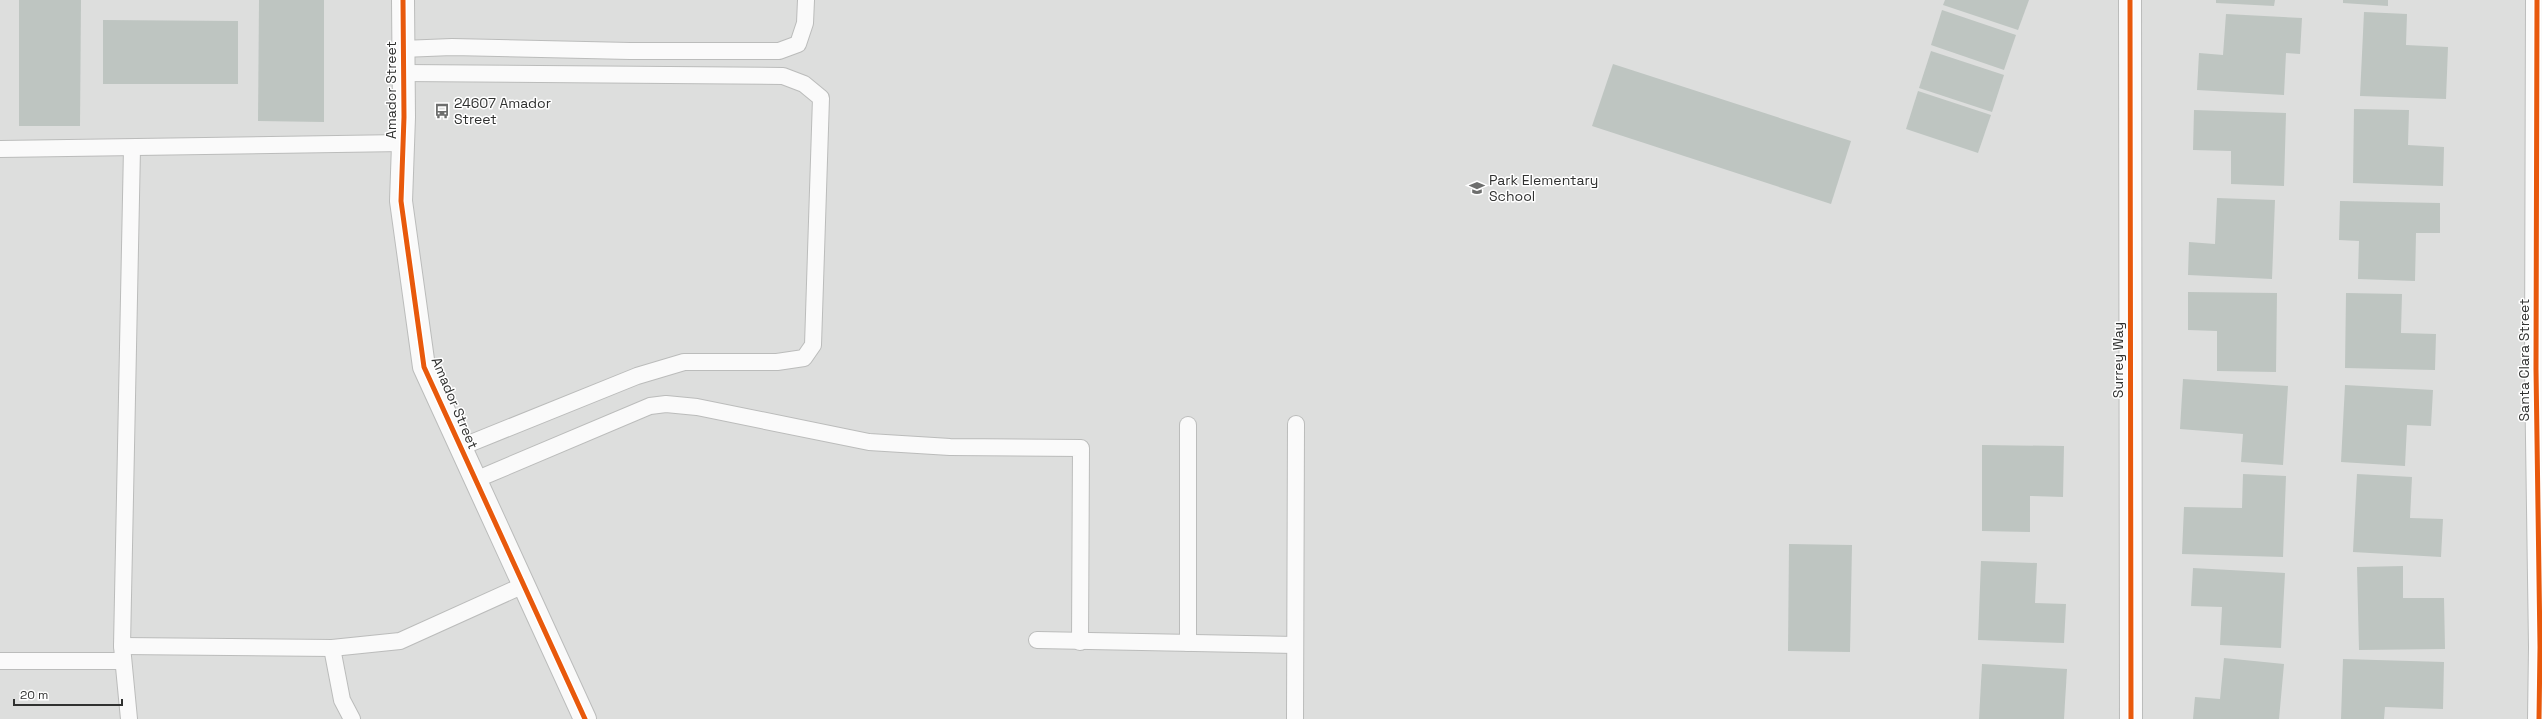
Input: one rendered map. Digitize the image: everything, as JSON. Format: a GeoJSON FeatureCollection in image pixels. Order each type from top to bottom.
{"type":"FeatureCollection","features":[{"type":"Feature","properties":{"kind":"street","name":"Amador Street"},"geometry":{"type":"LineString","coordinates":[[403,0],[403,143],[401,201],[424,366],[585,719]]}},
{"type":"Feature","properties":{"kind":"street","name":"Surrey Way"},"geometry":{"type":"LineString","coordinates":[[2130,0],[2130,719]]}},
{"type":"Feature","properties":{"kind":"street","name":"Santa Clara Street"},"geometry":{"type":"LineString","coordinates":[[2537,0],[2536,369],[2539,719]]}},
{"type":"Feature","properties":{"kind":"lane"},"geometry":{"type":"LineString","coordinates":[[402,49],[452,47],[630,51],[779,51],[798,44],[805,23],[806,0]]}},
{"type":"Feature","properties":{"kind":"lane"},"geometry":{"type":"LineString","coordinates":[[403,73],[783,76],[804,84],[821,98],[813,345],[804,358],[777,362],[684,362],[637,376],[460,447]]}},
{"type":"Feature","properties":{"kind":"lane"},"geometry":{"type":"LineString","coordinates":[[0,149],[403,143]]}},
{"type":"Feature","properties":{"kind":"lane"},"geometry":{"type":"LineString","coordinates":[[129,719],[123,653],[132,148]]}},
{"type":"Feature","properties":{"kind":"lane"},"geometry":{"type":"LineString","coordinates":[[475,480],[650,406],[666,404],[697,407],[869,442],[950,448],[1081,448],[1080,642]]}},
{"type":"Feature","properties":{"kind":"lane"},"geometry":{"type":"LineString","coordinates":[[1188,424],[1188,643]]}},
{"type":"Feature","properties":{"kind":"lane"},"geometry":{"type":"LineString","coordinates":[[1295,719],[1296,424]]}},
{"type":"Feature","properties":{"kind":"lane"},"geometry":{"type":"LineString","coordinates":[[0,661],[123,653],[332,648],[400,641],[524,585]]}},
{"type":"Feature","properties":{"kind":"lane"},"geometry":{"type":"LineString","coordinates":[[1037,640],[1295,645]]}},
{"type":"Feature","properties":{"kind":"lane"},"geometry":{"type":"LineString","coordinates":[[332,648],[342,700],[352,719]]}},
{"type":"Feature","properties":{"kind":"building"},"geometry":{"type":"Polygon","coordinates":[[[19,0],[81,0],[80,126],[19,126],[19,0]]]}},
{"type":"Feature","properties":{"kind":"building"},"geometry":{"type":"Polygon","coordinates":[[[259,0],[324,0],[324,122],[258,121],[259,0]]]}},
{"type":"Feature","properties":{"kind":"building"},"geometry":{"type":"Polygon","coordinates":[[[1945,0],[2029,0],[2018,30],[1943,5],[1945,0]]]}},
{"type":"Feature","properties":{"kind":"building"},"geometry":{"type":"Polygon","coordinates":[[[2216,0],[2275,0],[2274,6],[2216,3],[2216,0]]]}},
{"type":"Feature","properties":{"kind":"building"},"geometry":{"type":"Polygon","coordinates":[[[2343,0],[2388,0],[2388,6],[2343,3],[2343,0]]]}},
{"type":"Feature","properties":{"kind":"building"},"geometry":{"type":"Polygon","coordinates":[[[1942,10],[2016,35],[2004,70],[1931,45],[1942,10]]]}},
{"type":"Feature","properties":{"kind":"building"},"geometry":{"type":"Polygon","coordinates":[[[2364,12],[2407,14],[2406,45],[2448,47],[2446,99],[2360,96],[2364,12]]]}},
{"type":"Feature","properties":{"kind":"building"},"geometry":{"type":"Polygon","coordinates":[[[2226,14],[2302,18],[2300,54],[2286,53],[2284,95],[2197,90],[2199,53],[2223,55],[2226,14]]]}},
{"type":"Feature","properties":{"kind":"building"},"geometry":{"type":"Polygon","coordinates":[[[103,20],[238,21],[238,84],[103,84],[103,20]]]}},
{"type":"Feature","properties":{"kind":"building"},"geometry":{"type":"Polygon","coordinates":[[[1931,51],[2004,75],[1992,112],[1919,88],[1931,51]]]}},
{"type":"Feature","properties":{"kind":"building"},"geometry":{"type":"Polygon","coordinates":[[[1613,64],[1851,141],[1831,204],[1592,126],[1613,64]]]}},
{"type":"Feature","properties":{"kind":"building"},"geometry":{"type":"Polygon","coordinates":[[[1918,91],[1991,115],[1978,153],[1906,129],[1918,91]]]}},
{"type":"Feature","properties":{"kind":"building"},"geometry":{"type":"Polygon","coordinates":[[[2354,109],[2409,110],[2408,145],[2444,147],[2443,186],[2353,183],[2354,109]]]}},
{"type":"Feature","properties":{"kind":"building"},"geometry":{"type":"Polygon","coordinates":[[[2194,110],[2286,113],[2284,186],[2231,184],[2231,151],[2193,150],[2194,110]]]}},
{"type":"Feature","properties":{"kind":"building"},"geometry":{"type":"Polygon","coordinates":[[[2217,198],[2275,200],[2272,279],[2188,275],[2189,242],[2215,244],[2217,198]]]}},
{"type":"Feature","properties":{"kind":"building"},"geometry":{"type":"Polygon","coordinates":[[[2340,201],[2440,203],[2440,233],[2416,233],[2415,281],[2358,279],[2359,241],[2339,240],[2340,201]]]}},
{"type":"Feature","properties":{"kind":"building"},"geometry":{"type":"Polygon","coordinates":[[[2188,292],[2277,293],[2276,372],[2217,371],[2217,331],[2188,330],[2188,292]]]}},
{"type":"Feature","properties":{"kind":"building"},"geometry":{"type":"Polygon","coordinates":[[[2346,293],[2402,294],[2401,333],[2436,334],[2435,370],[2345,368],[2346,293]]]}},
{"type":"Feature","properties":{"kind":"building"},"geometry":{"type":"Polygon","coordinates":[[[2183,379],[2288,386],[2283,465],[2241,462],[2243,434],[2180,429],[2183,379]]]}},
{"type":"Feature","properties":{"kind":"building"},"geometry":{"type":"Polygon","coordinates":[[[2345,385],[2433,390],[2431,426],[2407,425],[2405,466],[2341,462],[2345,385]]]}},
{"type":"Feature","properties":{"kind":"building"},"geometry":{"type":"Polygon","coordinates":[[[1982,445],[2064,446],[2063,497],[2030,496],[2030,532],[1982,531],[1982,445]]]}},
{"type":"Feature","properties":{"kind":"building"},"geometry":{"type":"Polygon","coordinates":[[[2243,474],[2286,476],[2283,557],[2182,554],[2184,507],[2242,508],[2243,474]]]}},
{"type":"Feature","properties":{"kind":"building"},"geometry":{"type":"Polygon","coordinates":[[[2357,474],[2412,477],[2410,518],[2443,519],[2441,557],[2353,552],[2357,474]]]}},
{"type":"Feature","properties":{"kind":"building"},"geometry":{"type":"Polygon","coordinates":[[[1789,544],[1852,545],[1850,652],[1788,651],[1789,544]]]}},
{"type":"Feature","properties":{"kind":"building"},"geometry":{"type":"Polygon","coordinates":[[[1981,561],[2037,563],[2035,603],[2066,604],[2064,643],[1978,640],[1981,561]]]}},
{"type":"Feature","properties":{"kind":"building"},"geometry":{"type":"Polygon","coordinates":[[[2403,566],[2403,598],[2444,598],[2445,649],[2359,650],[2357,567],[2403,566]]]}},
{"type":"Feature","properties":{"kind":"building"},"geometry":{"type":"Polygon","coordinates":[[[2193,568],[2285,573],[2281,648],[2220,645],[2222,607],[2191,606],[2193,568]]]}},
{"type":"Feature","properties":{"kind":"building"},"geometry":{"type":"Polygon","coordinates":[[[2224,658],[2284,664],[2279,719],[2193,719],[2195,697],[2220,699],[2224,658]]]}},
{"type":"Feature","properties":{"kind":"building"},"geometry":{"type":"Polygon","coordinates":[[[2343,659],[2444,662],[2443,709],[2385,707],[2384,719],[2341,719],[2343,659]]]}},
{"type":"Feature","properties":{"kind":"building"},"geometry":{"type":"Polygon","coordinates":[[[1982,664],[2067,669],[2064,719],[1979,719],[1982,664]]]}},
{"type":"Feature","properties":{"kind":"cycle path"},"geometry":{"type":"LineString","coordinates":[[403,0],[404,117],[401,201],[424,367],[585,719]]}},
{"type":"Feature","properties":{"kind":"cycle path"},"geometry":{"type":"LineString","coordinates":[[2130,0],[2131,719]]}},
{"type":"Feature","properties":{"kind":"cycle path"},"geometry":{"type":"LineString","coordinates":[[2537,0],[2536,369],[2540,647],[2539,719]]}},
{"type":"Feature","properties":{"kind":"place","name":"24607 Amador Street"},"geometry":{"type":"Point","coordinates":[442,111]}},
{"type":"Feature","properties":{"kind":"place","name":"Park Elementary School"},"geometry":{"type":"Point","coordinates":[1477,188]}}]}
